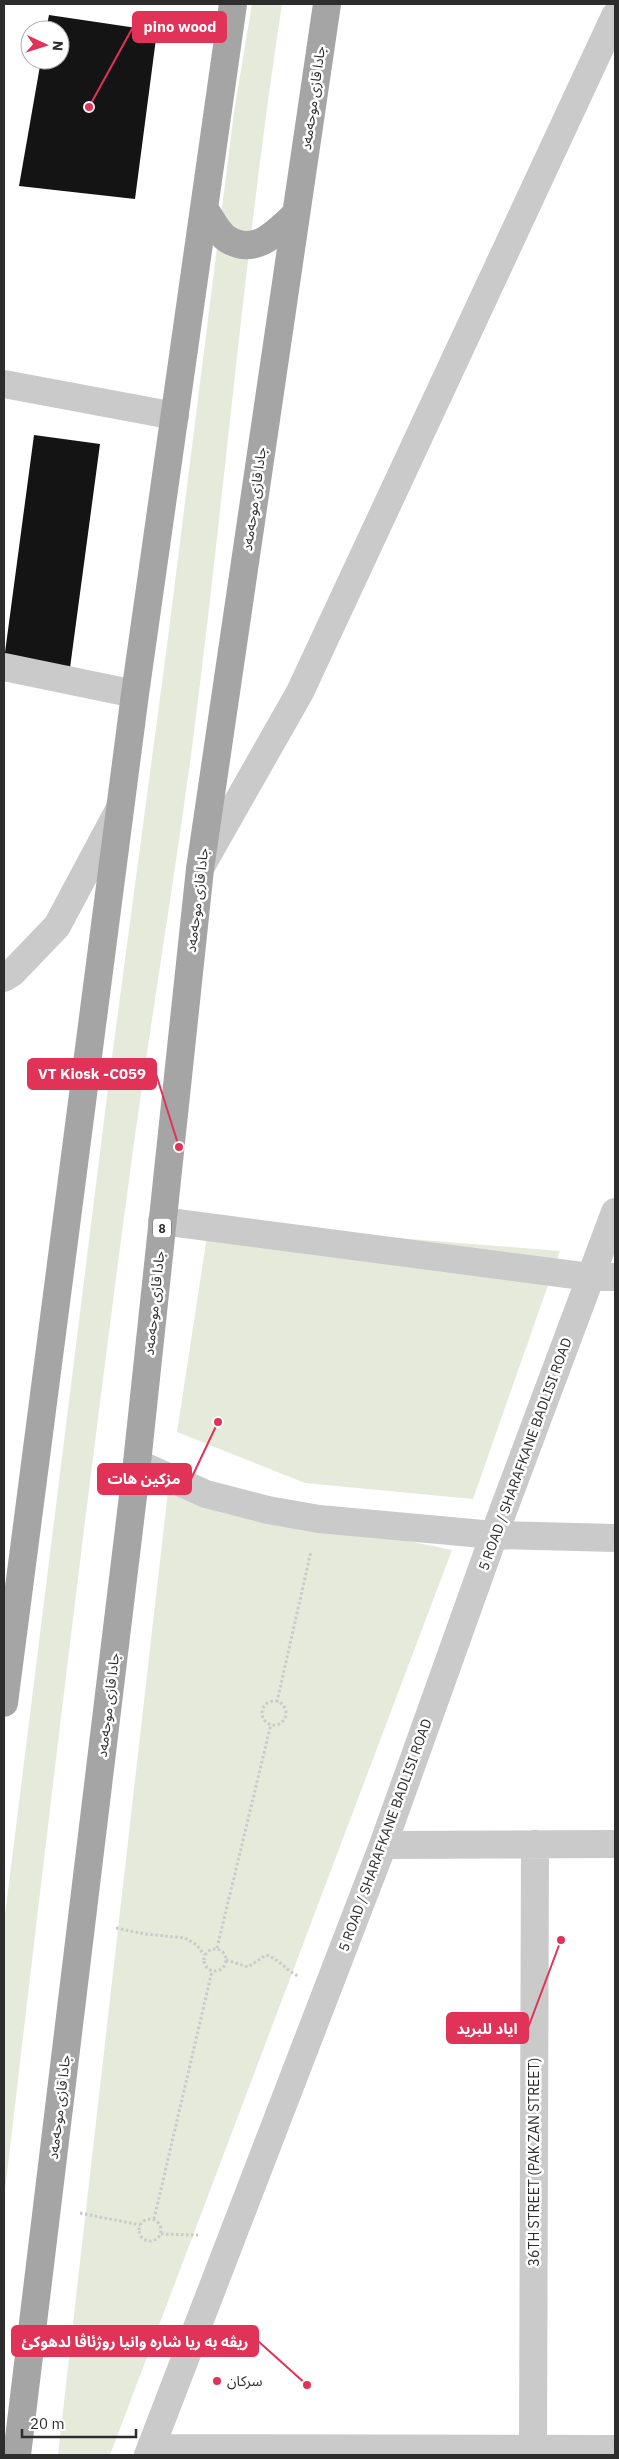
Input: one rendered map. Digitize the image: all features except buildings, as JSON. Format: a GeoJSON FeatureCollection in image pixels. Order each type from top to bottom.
{"type":"FeatureCollection","features":[{"type":"Feature","properties":{"kind":"main road"},"geometry":{"type":"LineString","coordinates":[[4,1703],[135,694],[232,4]]}},
{"type":"Feature","properties":{"kind":"main road","name":"جادا قازی موحەمەد"},"geometry":{"type":"LineString","coordinates":[[17,2455],[137,1463],[200,869],[327,4]]}},
{"type":"Feature","properties":{"kind":"main road"},"geometry":{"type":"LineString","coordinates":[[204,208],[226,238],[246,246],[265,242],[296,214]]}},
{"type":"Feature","properties":{"kind":"street"},"geometry":{"type":"LineString","coordinates":[[200,869],[300,692],[615,16]]}},
{"type":"Feature","properties":{"kind":"street"},"geometry":{"type":"LineString","coordinates":[[4,384],[175,416]]}},
{"type":"Feature","properties":{"kind":"street"},"geometry":{"type":"LineString","coordinates":[[4,667],[135,694]]}},
{"type":"Feature","properties":{"kind":"street"},"geometry":{"type":"LineString","coordinates":[[4,978],[12,973],[57,926],[122,805]]}},
{"type":"Feature","properties":{"kind":"street","name":"5 ROAD / SHARAFKANE BADLISI ROAD"},"geometry":{"type":"LineString","coordinates":[[150,2452],[383,1845],[494,1535],[603,1277],[615,1212]]}},
{"type":"Feature","properties":{"kind":"street"},"geometry":{"type":"LineString","coordinates":[[162,1220],[603,1277]]}},
{"type":"Feature","properties":{"kind":"street"},"geometry":{"type":"LineString","coordinates":[[137,1463],[206,1494],[268,1510],[318,1519],[494,1535],[615,1538]]}},
{"type":"Feature","properties":{"kind":"street","name":"36TH STREET (PAK ZAN STREET)"},"geometry":{"type":"LineString","coordinates":[[533,2449],[535,1844]]}},
{"type":"Feature","properties":{"kind":"street"},"geometry":{"type":"LineString","coordinates":[[383,1845],[615,1844]]}},
{"type":"Feature","properties":{"kind":"street"},"geometry":{"type":"LineString","coordinates":[[150,2452],[615,2450]]}},
{"type":"Feature","properties":{"kind":"path"},"geometry":{"type":"LineString","coordinates":[[276,1702],[318,1519]]}},
{"type":"Feature","properties":{"kind":"path"},"geometry":{"type":"LineString","coordinates":[[269,1702],[276,1702],[283,1706],[285,1717],[281,1723],[271,1724],[264,1719],[262,1712],[269,1702]]}},
{"type":"Feature","properties":{"kind":"path"},"geometry":{"type":"LineString","coordinates":[[217,1948],[271,1724]]}},
{"type":"Feature","properties":{"kind":"path"},"geometry":{"type":"LineString","coordinates":[[83,1914],[124,1930],[185,1938],[197,1944],[204,1955],[205,1966],[212,1971],[221,1969],[226,1960],[224,1952],[217,1948],[210,1950],[204,1955]]}},
{"type":"Feature","properties":{"kind":"path"},"geometry":{"type":"LineString","coordinates":[[226,1960],[248,1967],[266,1954],[274,1957],[292,1973],[328,1989]]}},
{"type":"Feature","properties":{"kind":"path"},"geometry":{"type":"LineString","coordinates":[[154,2219],[212,1971]]}},
{"type":"Feature","properties":{"kind":"path"},"geometry":{"type":"LineString","coordinates":[[47,2206],[140,2225]]}},
{"type":"Feature","properties":{"kind":"path"},"geometry":{"type":"LineString","coordinates":[[145,2219],[154,2219],[159,2223],[162,2230],[159,2237],[153,2241],[142,2239],[139,2232],[140,2225],[145,2219]]}},
{"type":"Feature","properties":{"kind":"shaded area"},"geometry":{"type":"Polygon","coordinates":[[[252,4],[282,4],[246,277],[194,732],[133,1150],[99,1412],[50,1805],[4,2199],[4,1923],[110,1072],[168,638],[234,112],[252,4]]]}},
{"type":"Feature","properties":{"kind":"shaded area"},"geometry":{"type":"Polygon","coordinates":[[[209,1223],[560,1251],[473,1499],[305,1483],[177,1432],[209,1223]]]}},
{"type":"Feature","properties":{"kind":"shaded area"},"geometry":{"type":"Polygon","coordinates":[[[168,1491],[452,1550],[110,2455],[58,2455],[168,1491]]]}},
{"type":"Feature","properties":{"kind":"place","name":"pino wood"},"geometry":{"type":"Point","coordinates":[89,107]}},
{"type":"Feature","properties":{"kind":"place","name":"VT Kiosk -C059"},"geometry":{"type":"Point","coordinates":[179,1147]}},
{"type":"Feature","properties":{"kind":"place","name":"مزكين هات"},"geometry":{"type":"Point","coordinates":[218,1422]}},
{"type":"Feature","properties":{"kind":"place","name":"اياد للبريد"},"geometry":{"type":"Point","coordinates":[561,1940]}},
{"type":"Feature","properties":{"kind":"place","name":"سركان"},"geometry":{"type":"Point","coordinates":[217,2381]}},
{"type":"Feature","properties":{"kind":"place","name":"ريڤه به ريا شاره وانيا روژئاڤا لدهوكئ"},"geometry":{"type":"Point","coordinates":[307,2385]}}]}
